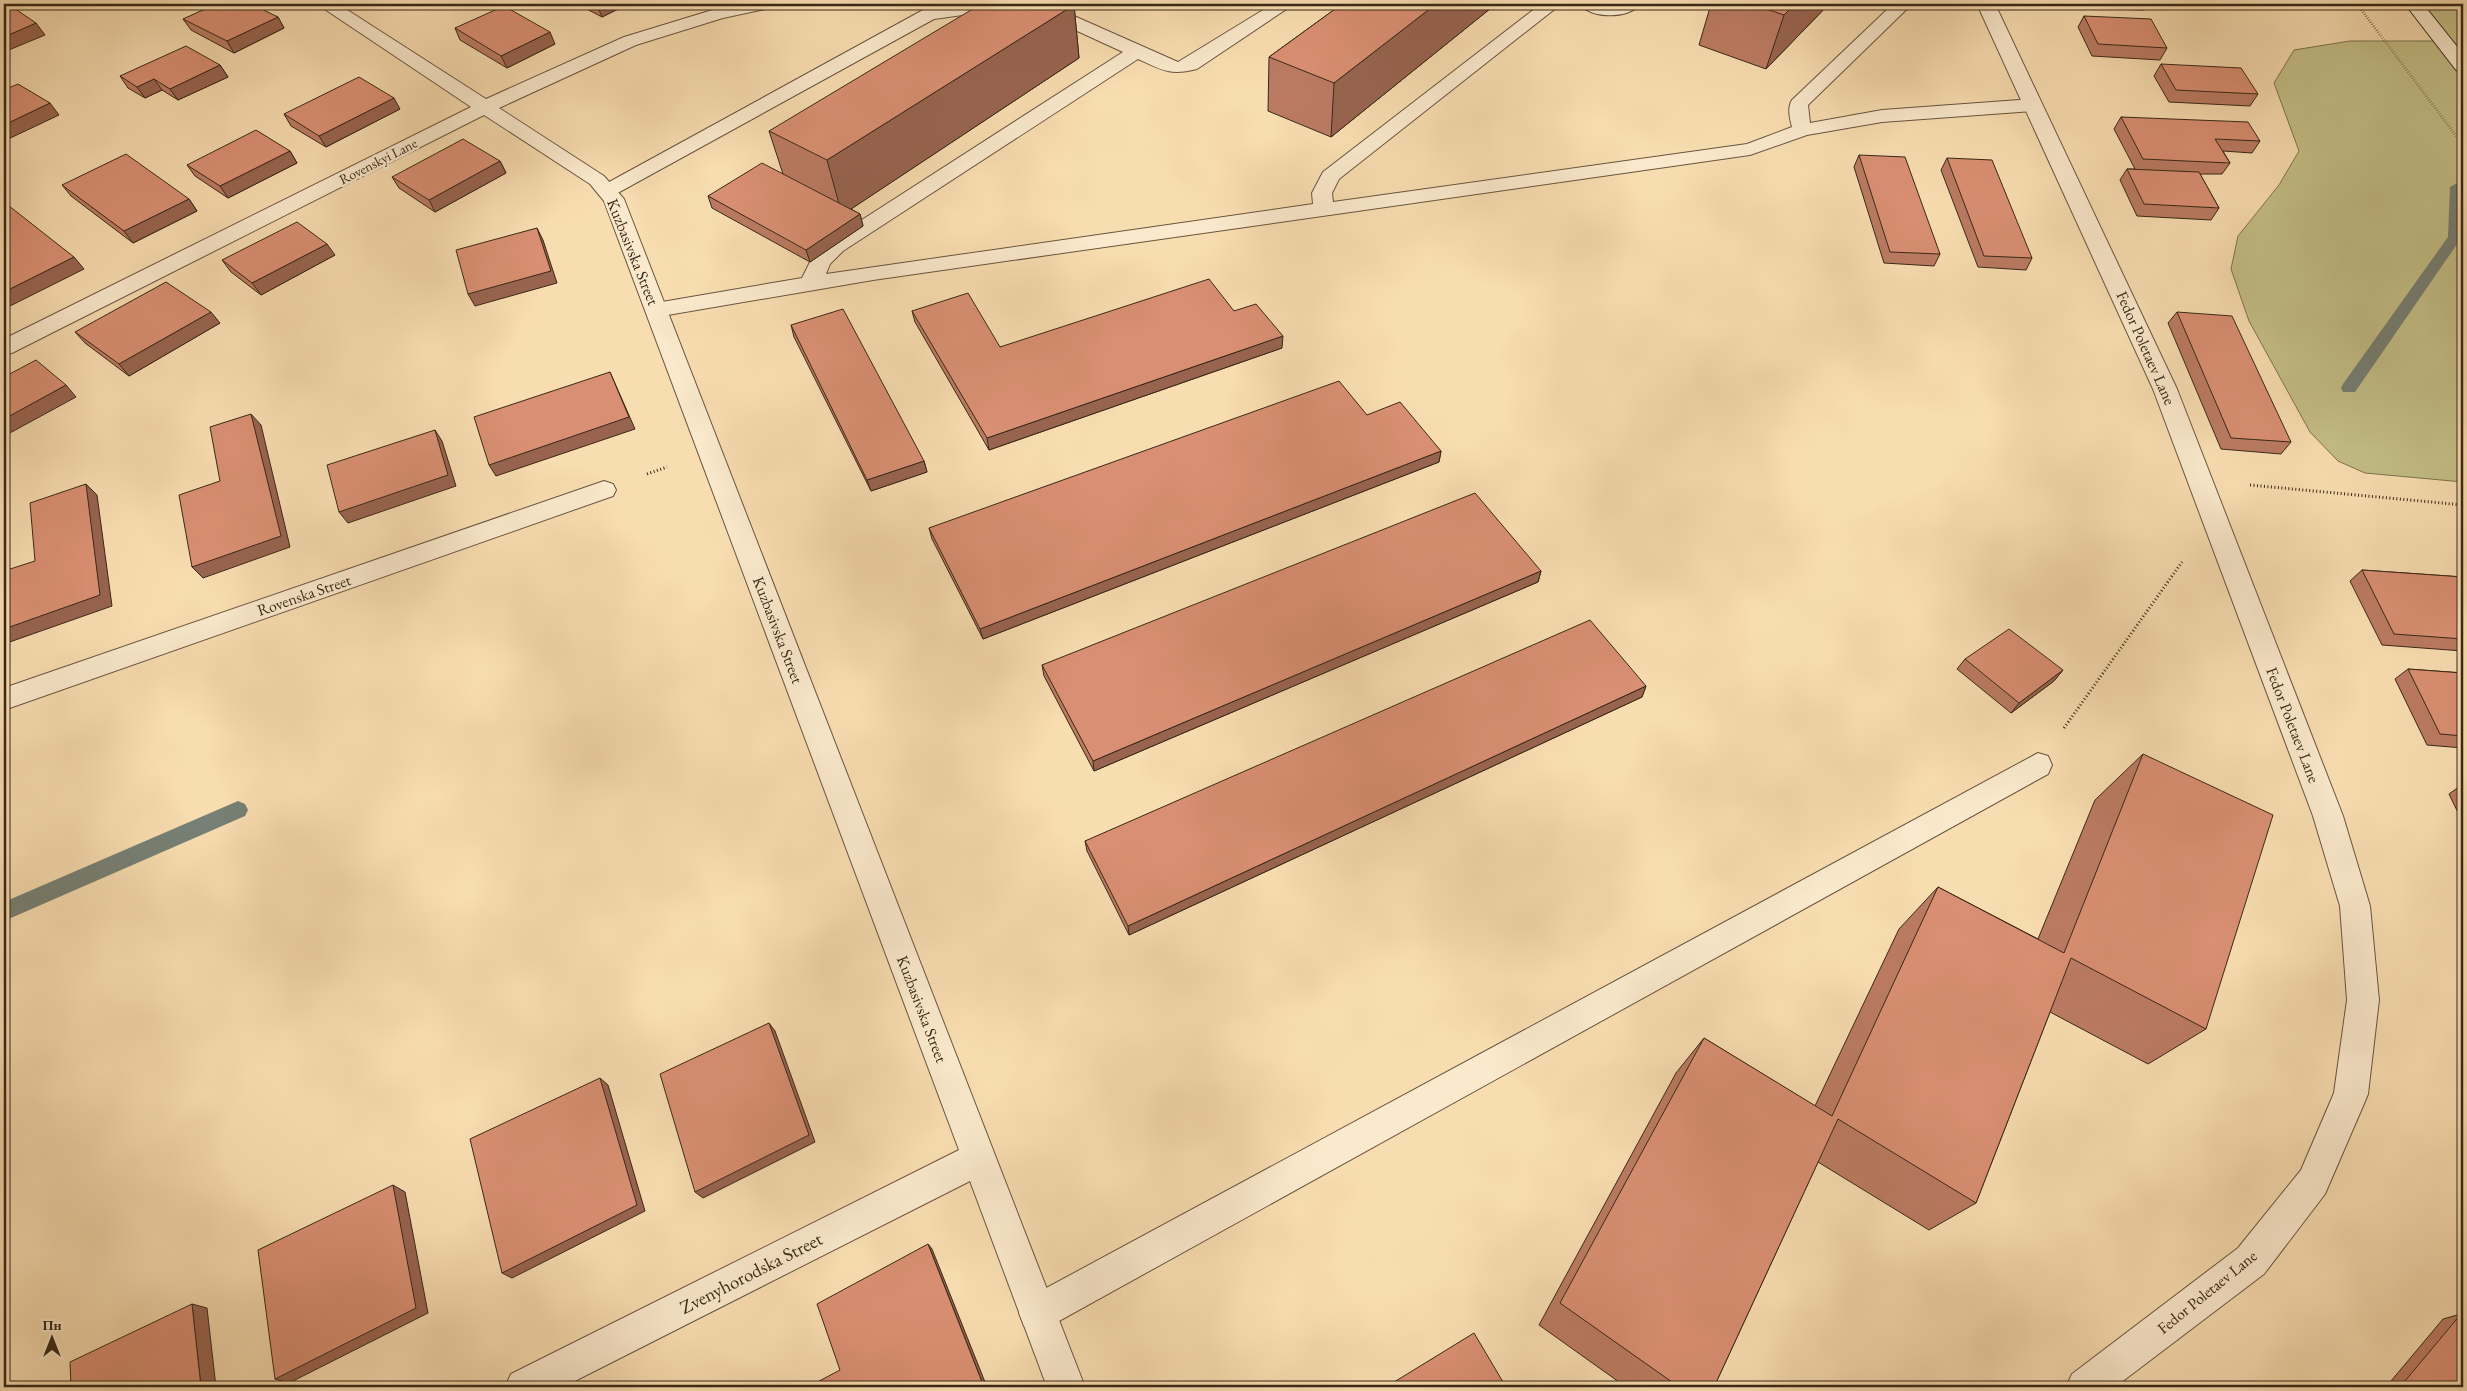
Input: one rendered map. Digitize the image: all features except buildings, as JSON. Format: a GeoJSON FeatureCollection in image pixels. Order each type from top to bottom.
{"type":"FeatureCollection","features":[{"type":"Feature","properties":{"kind":"street","name":"Kuzbasivska Street"},"geometry":{"type":"LineString","coordinates":[[326,4],[597,180],[614,199],[1066,1387]]}},
{"type":"Feature","properties":{"kind":"street","name":"Rovenskyi Lane"},"geometry":{"type":"LineString","coordinates":[[4,348],[485,107],[630,41],[674,26],[764,4]]}},
{"type":"Feature","properties":{"kind":"street"},"geometry":{"type":"LineString","coordinates":[[607,191],[929,14],[1006,4]]}},
{"type":"Feature","properties":{"kind":"street"},"geometry":{"type":"LineString","coordinates":[[1033,4],[1167,65],[1178,68],[1190,65],[1286,4]]}},
{"type":"Feature","properties":{"kind":"street"},"geometry":{"type":"LineString","coordinates":[[1323,208],[1322,193],[1330,176],[1552,4]]}},
{"type":"Feature","properties":{"kind":"street"},"geometry":{"type":"LineString","coordinates":[[1589,4],[1601,9],[1614,10],[1625,8],[1631,4]]}},
{"type":"Feature","properties":{"kind":"street"},"geometry":{"type":"LineString","coordinates":[[1803,130],[1799,118],[1799,104],[1903,4]]}},
{"type":"Feature","properties":{"kind":"street","name":"Fedor Poletaev Lane"},"geometry":{"type":"LineString","coordinates":[[1986,4],[2165,388],[2328,816],[2355,906],[2364,1000],[2351,1094],[2313,1182],[2251,1261],[2085,1387]]}},
{"type":"Feature","properties":{"kind":"street"},"geometry":{"type":"LineString","coordinates":[[2414,4],[2463,66]]}},
{"type":"Feature","properties":{"kind":"street"},"geometry":{"type":"LineString","coordinates":[[811,283],[821,261],[836,246],[1137,51]]}},
{"type":"Feature","properties":{"kind":"street"},"geometry":{"type":"LineString","coordinates":[[656,310],[811,283],[1750,148],[1803,130],[1882,116],[2033,105]]}},
{"type":"Feature","properties":{"kind":"street","name":"Rovenska Street"},"geometry":{"type":"LineString","coordinates":[[4,699],[604,490]]}},
{"type":"Feature","properties":{"kind":"street"},"geometry":{"type":"LineString","coordinates":[[1037,1313],[2038,765]]}},
{"type":"Feature","properties":{"kind":"street","name":"Zvenyhorodska Street"},"geometry":{"type":"LineString","coordinates":[[524,1387],[978,1158]]}},
{"type":"Feature","properties":{"kind":"path"},"geometry":{"type":"LineString","coordinates":[[2357,4],[2463,145]]}},
{"type":"Feature","properties":{"kind":"path"},"geometry":{"type":"LineString","coordinates":[[604,490],[710,452]]}},
{"type":"Feature","properties":{"kind":"path"},"geometry":{"type":"LineString","coordinates":[[2200,480],[2463,505]]}},
{"type":"Feature","properties":{"kind":"path"},"geometry":{"type":"LineString","coordinates":[[2038,765],[2214,516]]}},
{"type":"Feature","properties":{"kind":"shaded area"},"geometry":{"type":"Polygon","coordinates":[[[2414,4],[2463,4],[2463,482],[2365,473],[2338,461],[2310,432],[2249,321],[2231,269],[2238,236],[2279,185],[2299,151],[2274,83],[2294,50],[2350,41],[2443,41],[2414,4]]]}},
{"type":"Feature","properties":{"kind":"waterway"},"geometry":{"type":"LineString","coordinates":[[2349,388],[2455,237],[2457,187]]}},
{"type":"Feature","properties":{"kind":"waterway"},"geometry":{"type":"LineString","coordinates":[[4,912],[238,810]]}}]}
